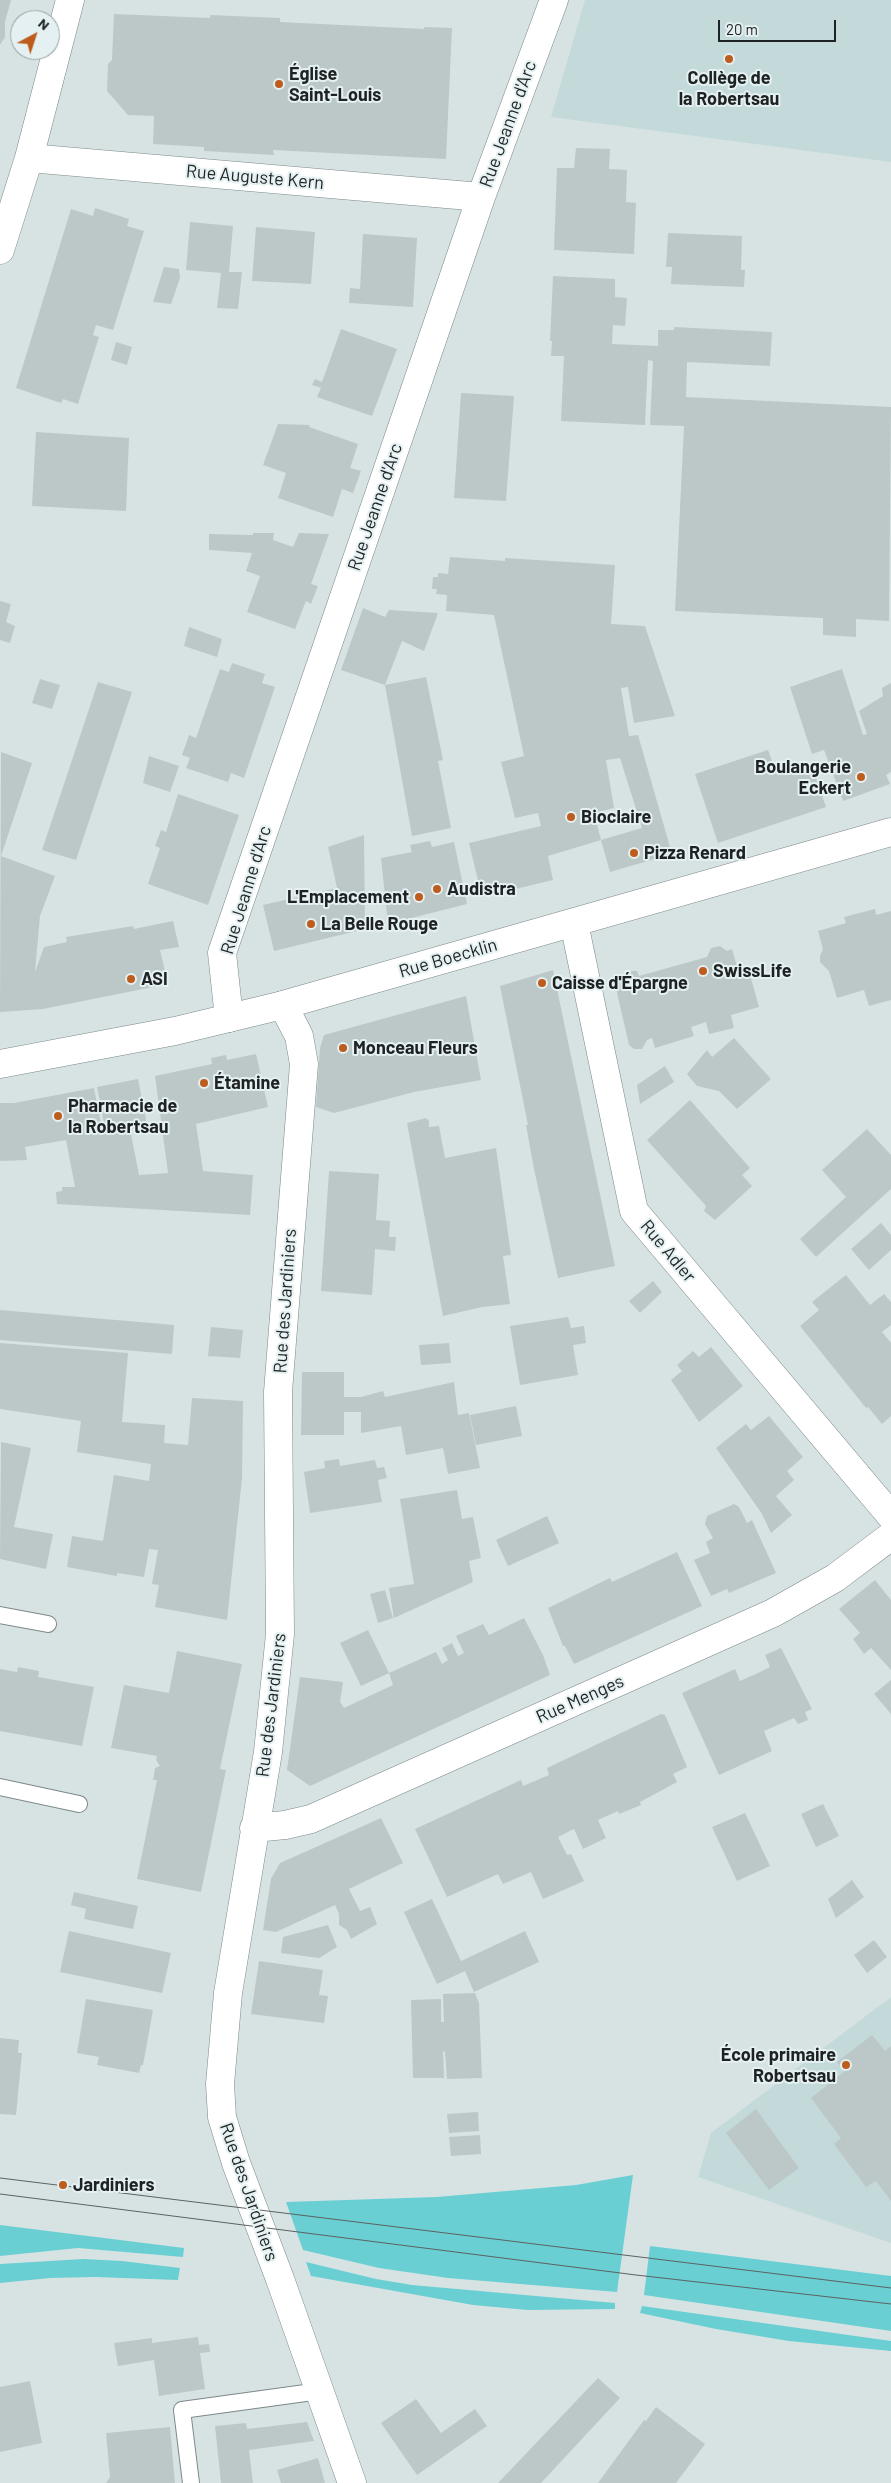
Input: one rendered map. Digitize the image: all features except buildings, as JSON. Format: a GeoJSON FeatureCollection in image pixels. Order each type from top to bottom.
{"type":"FeatureCollection","features":[{"type":"Feature","properties":{"kind":"street"},"geometry":{"type":"LineString","coordinates":[[0,250],[29,158],[70,0]]}},
{"type":"Feature","properties":{"kind":"street","name":"Rue Jeanne d'Arc"},"geometry":{"type":"LineString","coordinates":[[229,1018],[222,953],[481,197],[554,0]]}},
{"type":"Feature","properties":{"kind":"street","name":"Rue Auguste Kern"},"geometry":{"type":"LineString","coordinates":[[29,158],[481,197]]}},
{"type":"Feature","properties":{"kind":"street","name":"Rue Boecklin"},"geometry":{"type":"LineString","coordinates":[[0,1064],[175,1031],[283,1005],[891,832]]}},
{"type":"Feature","properties":{"kind":"street","name":"Rue Adler"},"geometry":{"type":"LineString","coordinates":[[574,923],[634,1210],[891,1516]]}},
{"type":"Feature","properties":{"kind":"street","name":"Rue des Jardiniers"},"geometry":{"type":"LineString","coordinates":[[283,1005],[299,1036],[304,1064],[278,1392],[279,1661],[268,1752],[228,1992],[220,2084],[222,2117],[236,2163],[352,2483]]}},
{"type":"Feature","properties":{"kind":"street","name":"Rue Menges"},"geometry":{"type":"LineString","coordinates":[[254,1828],[285,1825],[311,1819],[773,1613],[835,1578],[891,1536]]}},
{"type":"Feature","properties":{"kind":"lane"},"geometry":{"type":"LineString","coordinates":[[0,1615],[48,1624]]}},
{"type":"Feature","properties":{"kind":"lane"},"geometry":{"type":"LineString","coordinates":[[0,1788],[79,1804]]}},
{"type":"Feature","properties":{"kind":"lane"},"geometry":{"type":"LineString","coordinates":[[191,2483],[182,2410],[320,2391]]}},
{"type":"Feature","properties":{"kind":"shaded area","name":"Collège de la Robertsau"},"geometry":{"type":"Polygon","coordinates":[[[585,0],[891,0],[891,162],[551,117],[585,0]]]}},
{"type":"Feature","properties":{"kind":"shaded area","name":"École primaire Robertsau"},"geometry":{"type":"Polygon","coordinates":[[[891,1997],[891,2243],[698,2177],[711,2133],[891,1997]]]}},
{"type":"Feature","properties":{"kind":"shaded area"},"geometry":{"type":"Polygon","coordinates":[[[633,2175],[617,2292],[448,2278],[379,2268],[303,2250],[286,2202],[437,2197],[576,2185],[633,2175]]]}},
{"type":"Feature","properties":{"kind":"shaded area"},"geometry":{"type":"Polygon","coordinates":[[[0,2225],[184,2248],[183,2257],[78,2248],[0,2256],[0,2225]]]}},
{"type":"Feature","properties":{"kind":"shaded area"},"geometry":{"type":"Polygon","coordinates":[[[650,2246],[891,2276],[891,2331],[644,2295],[650,2246]]]}},
{"type":"Feature","properties":{"kind":"shaded area"},"geometry":{"type":"Polygon","coordinates":[[[83,2259],[122,2261],[180,2268],[178,2280],[95,2277],[50,2278],[0,2283],[0,2264],[83,2259]]]}},
{"type":"Feature","properties":{"kind":"shaded area"},"geometry":{"type":"Polygon","coordinates":[[[306,2262],[376,2279],[412,2285],[615,2303],[615,2309],[528,2310],[473,2305],[311,2276],[306,2262]]]}},
{"type":"Feature","properties":{"kind":"shaded area"},"geometry":{"type":"Polygon","coordinates":[[[642,2306],[891,2341],[891,2351],[789,2341],[716,2329],[640,2313],[642,2306]]]}},
{"type":"Feature","properties":{"kind":"tram line"},"geometry":{"type":"LineString","coordinates":[[0,2178],[891,2288]]}},
{"type":"Feature","properties":{"kind":"tram line"},"geometry":{"type":"LineString","coordinates":[[0,2194],[636,2275],[891,2304]]}},
{"type":"Feature","properties":{"kind":"place","name":"Collège de la Robertsau"},"geometry":{"type":"Point","coordinates":[729,59]}},
{"type":"Feature","properties":{"kind":"place","name":"Église Saint-Louis"},"geometry":{"type":"Point","coordinates":[279,84]}},
{"type":"Feature","properties":{"kind":"place","name":"Boulangerie Eckert"},"geometry":{"type":"Point","coordinates":[861,777]}},
{"type":"Feature","properties":{"kind":"place","name":"Bioclaire"},"geometry":{"type":"Point","coordinates":[571,817]}},
{"type":"Feature","properties":{"kind":"place","name":"Pizza Renard"},"geometry":{"type":"Point","coordinates":[634,853]}},
{"type":"Feature","properties":{"kind":"place","name":"Audistra"},"geometry":{"type":"Point","coordinates":[437,889]}},
{"type":"Feature","properties":{"kind":"place","name":"L'Emplacement"},"geometry":{"type":"Point","coordinates":[419,897]}},
{"type":"Feature","properties":{"kind":"place","name":"La Belle Rouge"},"geometry":{"type":"Point","coordinates":[311,924]}},
{"type":"Feature","properties":{"kind":"place","name":"SwissLife"},"geometry":{"type":"Point","coordinates":[703,971]}},
{"type":"Feature","properties":{"kind":"place","name":"ASI"},"geometry":{"type":"Point","coordinates":[131,979]}},
{"type":"Feature","properties":{"kind":"place","name":"Caisse d'Épargne"},"geometry":{"type":"Point","coordinates":[542,983]}},
{"type":"Feature","properties":{"kind":"place","name":"Monceau Fleurs"},"geometry":{"type":"Point","coordinates":[343,1048]}},
{"type":"Feature","properties":{"kind":"place","name":"Étamine"},"geometry":{"type":"Point","coordinates":[204,1083]}},
{"type":"Feature","properties":{"kind":"place","name":"Pharmacie de la Robertsau"},"geometry":{"type":"Point","coordinates":[58,1116]}},
{"type":"Feature","properties":{"kind":"place","name":"École primaire Robertsau"},"geometry":{"type":"Point","coordinates":[846,2065]}},
{"type":"Feature","properties":{"kind":"place","name":"Jardiniers"},"geometry":{"type":"Point","coordinates":[63,2185]}}]}
